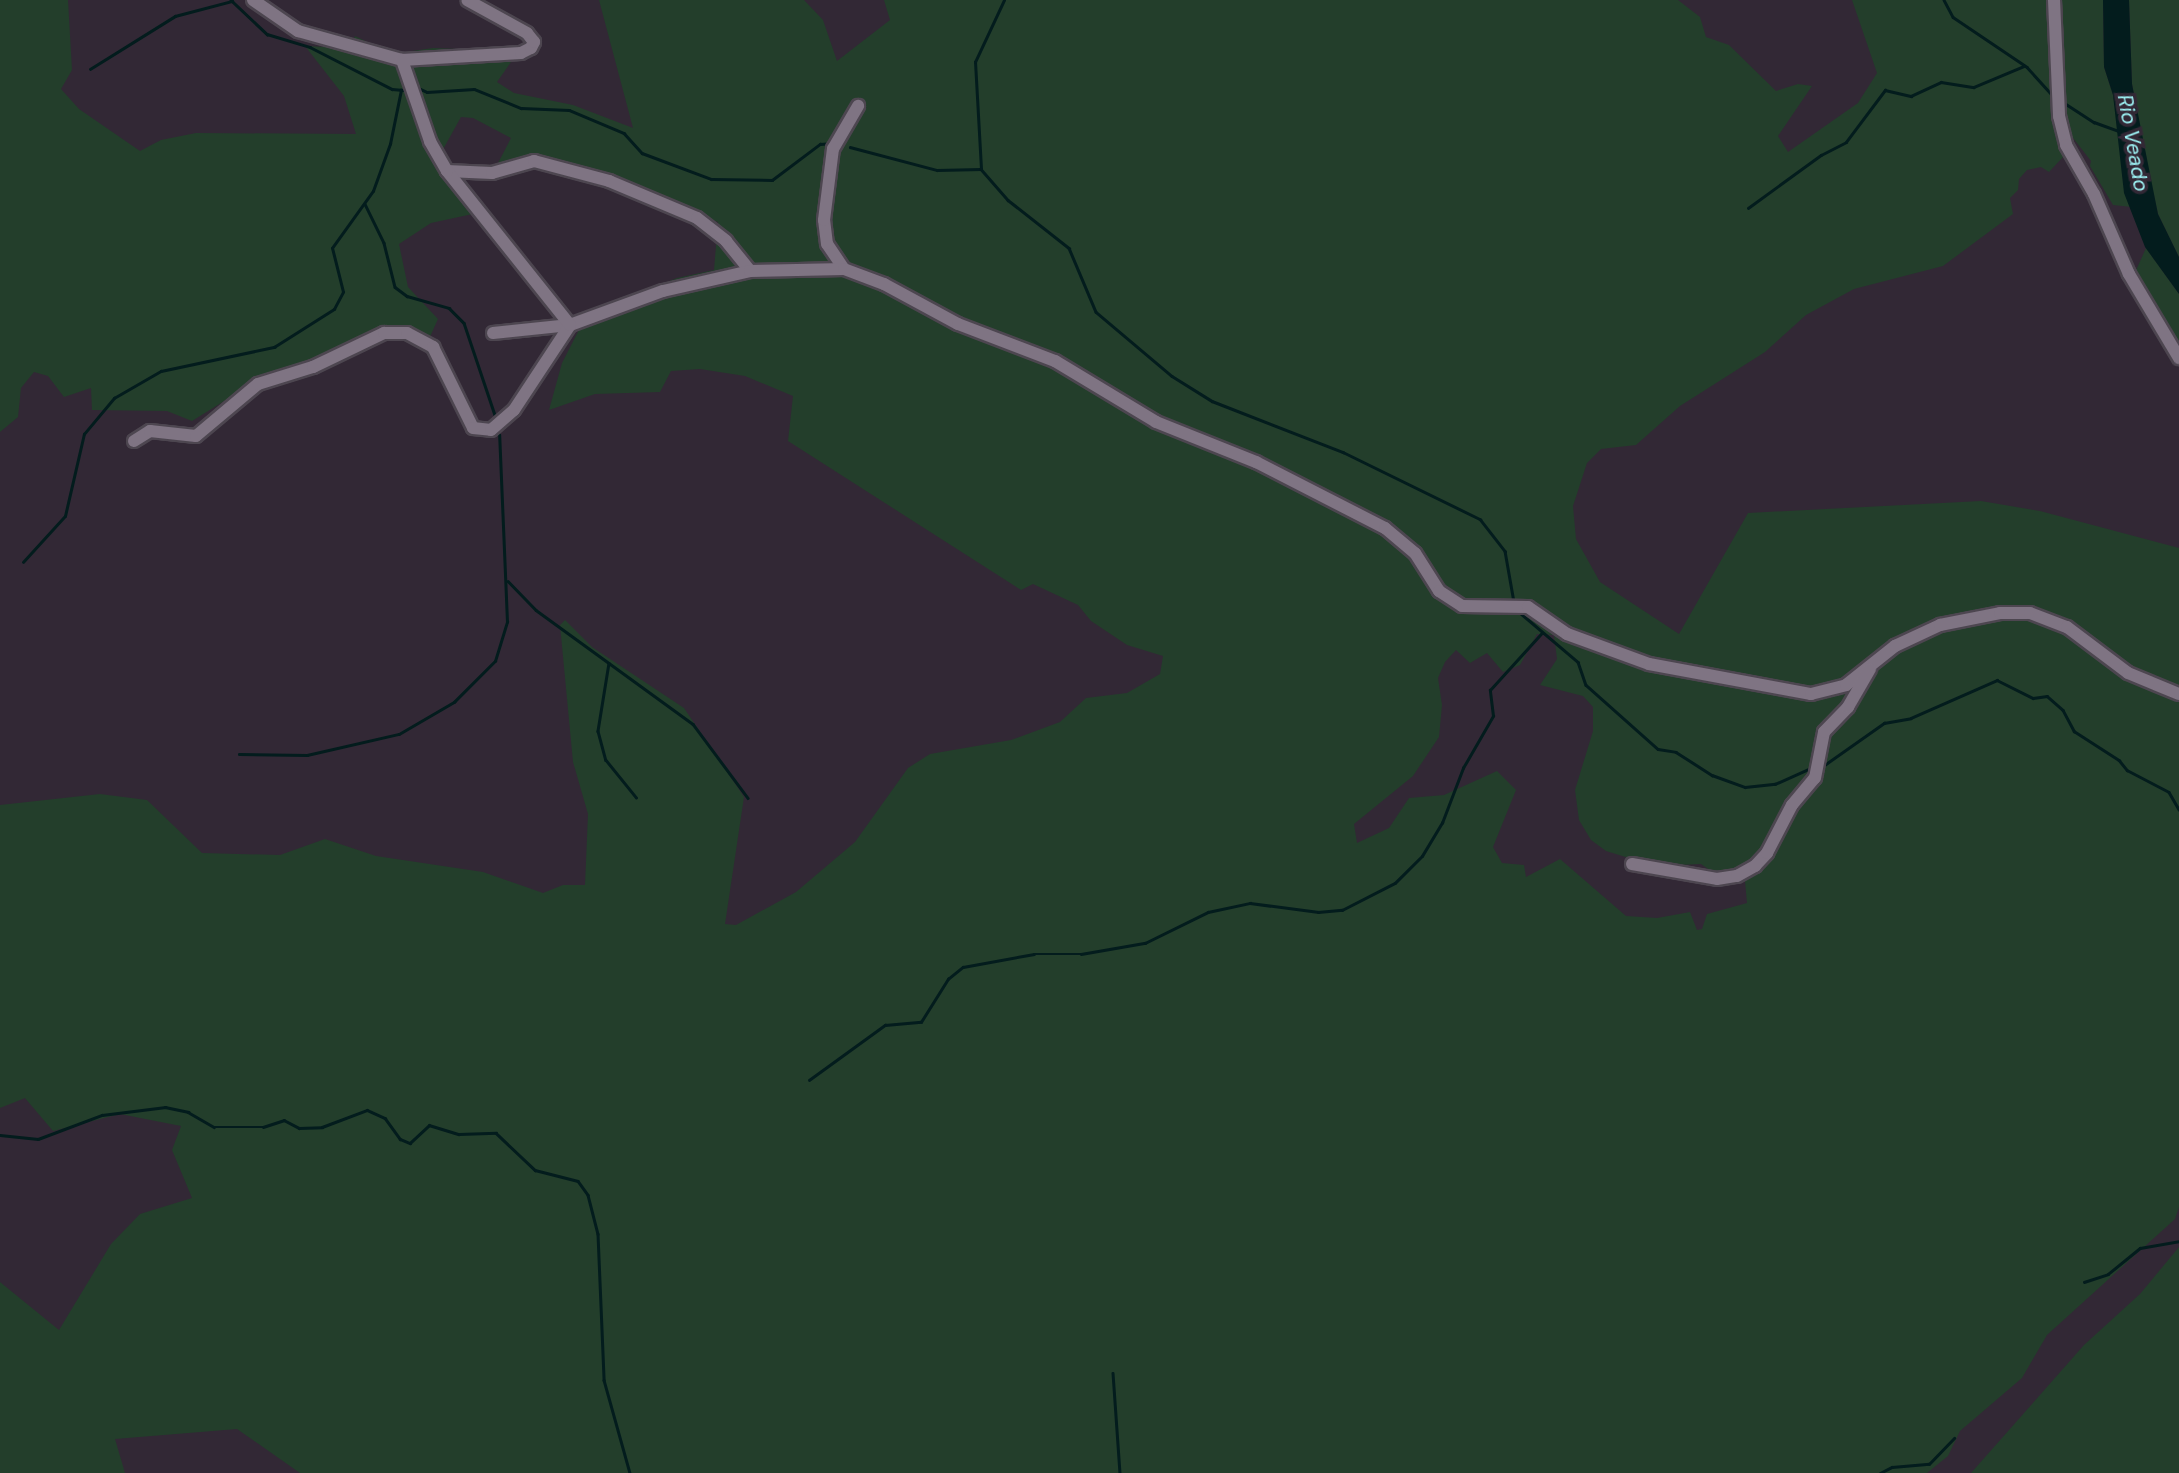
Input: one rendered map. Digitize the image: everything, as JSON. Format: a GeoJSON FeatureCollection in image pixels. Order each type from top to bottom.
{"type":"FeatureCollection","features":[{"type":"Feature","properties":{"kind":"street"},"geometry":{"type":"LineString","coordinates":[[253,0],[298,31],[402,61],[521,53],[531,48],[534,42],[527,33],[467,0]]}},
{"type":"Feature","properties":{"kind":"street"},"geometry":{"type":"LineString","coordinates":[[2054,0],[2059,116],[2066,145],[2098,202],[2129,274],[2179,358]]}},
{"type":"Feature","properties":{"kind":"street"},"geometry":{"type":"LineString","coordinates":[[402,61],[426,130],[447,171],[570,325]]}},
{"type":"Feature","properties":{"kind":"street"},"geometry":{"type":"LineString","coordinates":[[844,268],[827,244],[824,220],[833,149],[858,106]]}},
{"type":"Feature","properties":{"kind":"street"},"geometry":{"type":"LineString","coordinates":[[447,171],[492,173],[534,161],[609,181],[697,218],[726,241],[750,271]]}},
{"type":"Feature","properties":{"kind":"street"},"geometry":{"type":"LineString","coordinates":[[493,333],[570,325],[663,291],[750,271],[844,268],[884,284],[958,324],[1055,361],[1156,422],[1256,463],[1385,528],[1415,553],[1439,591],[1462,606],[1528,607],[1567,634],[1649,664],[1811,694],[1846,685],[1895,646],[1940,625],[2000,613],[2030,613],[2067,627],[2128,673],[2179,694]]}},
{"type":"Feature","properties":{"kind":"street"},"geometry":{"type":"LineString","coordinates":[[134,441],[150,431],[196,436],[258,384],[395,332],[419,338],[433,347],[465,418],[473,428],[491,430],[514,410],[570,325]]}},
{"type":"Feature","properties":{"kind":"street"},"geometry":{"type":"LineString","coordinates":[[1632,863],[1717,879],[1737,876],[1755,866],[1767,853],[1792,804],[1815,778],[1824,732],[1848,707],[1873,663]]}},
{"type":"Feature","properties":{"kind":"green space"},"geometry":{"type":"Polygon","coordinates":[[[0,0],[68,0],[72,70],[61,89],[79,109],[140,151],[161,140],[196,133],[356,134],[344,96],[305,46],[349,48],[355,36],[392,54],[433,48],[511,51],[516,55],[497,82],[514,93],[573,105],[633,128],[599,0],[804,0],[823,20],[837,61],[890,20],[884,0],[1678,0],[1700,17],[1706,37],[1729,45],[1776,91],[1798,84],[1812,86],[1778,136],[1788,152],[1858,103],[1877,73],[1852,0],[2103,0],[2104,67],[2113,95],[2132,207],[2113,205],[2090,166],[2091,161],[2070,134],[2064,156],[2049,172],[2041,167],[2027,170],[2019,179],[2018,190],[2010,198],[2013,214],[1943,266],[1854,289],[1806,315],[1765,352],[1680,406],[1636,445],[1601,449],[1587,463],[1573,506],[1576,539],[1600,582],[1679,634],[1748,513],[1981,501],[2040,511],[2179,548],[2179,1207],[2175,1219],[2047,1335],[2022,1378],[1960,1431],[1948,1456],[1927,1473],[300,1473],[237,1429],[115,1439],[125,1473],[0,1473],[0,1282],[59,1330],[111,1244],[140,1214],[192,1198],[172,1150],[181,1126],[120,1114],[53,1131],[25,1098],[0,1108],[0,805],[100,794],[147,800],[202,853],[280,855],[325,839],[376,856],[483,872],[543,893],[563,885],[585,885],[588,814],[573,762],[560,625],[565,620],[592,647],[684,708],[744,797],[725,924],[736,925],[796,892],[855,842],[908,768],[930,754],[1011,740],[1060,722],[1086,698],[1127,693],[1160,674],[1163,656],[1127,645],[1091,621],[1078,605],[1033,584],[1021,590],[788,441],[793,396],[745,376],[700,369],[671,371],[660,392],[595,394],[549,410],[562,363],[583,322],[609,306],[677,278],[714,270],[718,222],[565,167],[554,174],[524,162],[514,175],[497,165],[511,138],[473,118],[461,117],[441,153],[482,212],[431,223],[399,244],[408,287],[438,319],[428,341],[410,331],[258,380],[192,421],[167,411],[92,410],[91,388],[64,397],[48,376],[34,372],[21,388],[18,417],[0,432],[0,0]],[[1537,634],[1520,665],[1503,672],[1487,653],[1470,663],[1456,650],[1445,662],[1438,678],[1442,705],[1439,737],[1413,776],[1354,824],[1357,843],[1389,828],[1409,798],[1444,795],[1497,771],[1516,790],[1493,847],[1502,863],[1524,865],[1526,877],[1560,859],[1626,916],[1657,918],[1690,912],[1697,930],[1702,929],[1707,914],[1747,903],[1745,881],[1721,878],[1701,864],[1655,866],[1606,851],[1591,840],[1579,820],[1575,790],[1593,731],[1593,707],[1583,696],[1540,685],[1557,659],[1554,635],[1537,634]]]}},
{"type":"Feature","properties":{"kind":"green space"},"geometry":{"type":"Polygon","coordinates":[[[2129,0],[2179,0],[2179,257],[2158,214],[2152,188],[2132,84],[2129,0]]]}},
{"type":"Feature","properties":{"kind":"green space"},"geometry":{"type":"Polygon","coordinates":[[[2146,248],[2179,294],[2179,345],[2133,277],[2146,248]]]}},
{"type":"Feature","properties":{"kind":"green space"},"geometry":{"type":"Polygon","coordinates":[[[2179,1247],[2179,1473],[1971,1473],[2084,1345],[2140,1294],[2179,1247]]]}},
{"type":"Feature","properties":{"kind":"water","name":"Rio Veado"},"geometry":{"type":"Polygon","coordinates":[[[2103,0],[2129,0],[2132,84],[2158,214],[2179,257],[2179,294],[2145,247],[2124,193],[2113,95],[2104,67],[2103,0]]]}},
{"type":"Feature","properties":{"kind":"waterway"},"geometry":{"type":"LineString","coordinates":[[231,0],[267,34],[310,47],[392,89],[403,90]]}},
{"type":"Feature","properties":{"kind":"waterway"},"geometry":{"type":"LineString","coordinates":[[981,169],[975,62],[1004,0]]}},
{"type":"Feature","properties":{"kind":"waterway"},"geometry":{"type":"LineString","coordinates":[[1944,0],[1953,17],[2027,67],[2054,97]]}},
{"type":"Feature","properties":{"kind":"waterway"},"geometry":{"type":"LineString","coordinates":[[90,69],[175,16],[232,1]]}},
{"type":"Feature","properties":{"kind":"waterway"},"geometry":{"type":"LineString","coordinates":[[1748,208],[1821,155],[1846,142],[1885,90],[1911,96],[1941,82],[1974,87],[2024,66]]}},
{"type":"Feature","properties":{"kind":"waterway"},"geometry":{"type":"LineString","coordinates":[[416,87],[427,92],[474,89],[521,108],[569,110],[624,133],[642,153],[711,179],[772,180],[820,144],[833,143]]}},
{"type":"Feature","properties":{"kind":"waterway"},"geometry":{"type":"LineString","coordinates":[[23,562],[65,516],[84,434],[114,398],[161,371],[274,347],[334,309],[343,292],[332,248],[373,191],[390,144],[401,90]]}},
{"type":"Feature","properties":{"kind":"waterway","name":"Rio Veado"},"geometry":{"type":"LineString","coordinates":[[2063,102],[2094,122],[2119,131]]}},
{"type":"Feature","properties":{"kind":"waterway"},"geometry":{"type":"LineString","coordinates":[[850,147],[937,170],[981,169],[1008,200],[1069,248],[1096,312],[1172,376],[1212,401],[1343,452],[1480,519],[1505,551],[1514,602]]}},
{"type":"Feature","properties":{"kind":"waterway"},"geometry":{"type":"LineString","coordinates":[[365,204],[384,243],[395,287],[407,296],[449,308],[464,323],[496,418]]}},
{"type":"Feature","properties":{"kind":"waterway"},"geometry":{"type":"LineString","coordinates":[[239,754],[307,755],[399,734],[454,702],[495,661],[507,622],[499,435]]}},
{"type":"Feature","properties":{"kind":"waterway"},"geometry":{"type":"LineString","coordinates":[[508,581],[536,610],[693,724],[748,798]]}},
{"type":"Feature","properties":{"kind":"waterway"},"geometry":{"type":"LineString","coordinates":[[1518,611],[1578,662],[1586,685],[1658,749],[1676,752],[1712,775],[1745,787],[1775,784],[1813,767]]}},
{"type":"Feature","properties":{"kind":"waterway"},"geometry":{"type":"LineString","coordinates":[[809,1080],[885,1025],[921,1022],[948,979],[963,967],[1034,954],[1081,954],[1145,943],[1208,912],[1250,903],[1318,912],[1342,910],[1395,883],[1422,856],[1442,823],[1463,768],[1493,716],[1490,690],[1541,634]]}},
{"type":"Feature","properties":{"kind":"waterway"},"geometry":{"type":"LineString","coordinates":[[609,663],[598,731],[606,760],[636,797]]}},
{"type":"Feature","properties":{"kind":"waterway"},"geometry":{"type":"LineString","coordinates":[[1823,766],[1884,723],[1911,718],[1997,680],[2033,698],[2047,696],[2063,710],[2074,731],[2119,760],[2127,770],[2169,792],[2179,809]]}},
{"type":"Feature","properties":{"kind":"waterway"},"geometry":{"type":"LineString","coordinates":[[0,1135],[38,1139],[102,1115],[165,1107],[188,1112],[214,1127],[263,1127],[284,1120],[299,1128],[322,1127],[367,1110],[385,1118],[400,1139],[410,1143],[429,1125],[459,1134],[496,1133],[535,1170],[578,1181],[588,1195],[598,1234],[604,1380],[630,1473]]}},
{"type":"Feature","properties":{"kind":"waterway"},"geometry":{"type":"LineString","coordinates":[[2084,1282],[2108,1274],[2140,1248],[2179,1241]]}},
{"type":"Feature","properties":{"kind":"waterway"},"geometry":{"type":"LineString","coordinates":[[1113,1373],[1120,1473]]}},
{"type":"Feature","properties":{"kind":"waterway"},"geometry":{"type":"LineString","coordinates":[[1880,1473],[1892,1467],[1929,1464],[1954,1438]]}}]}
